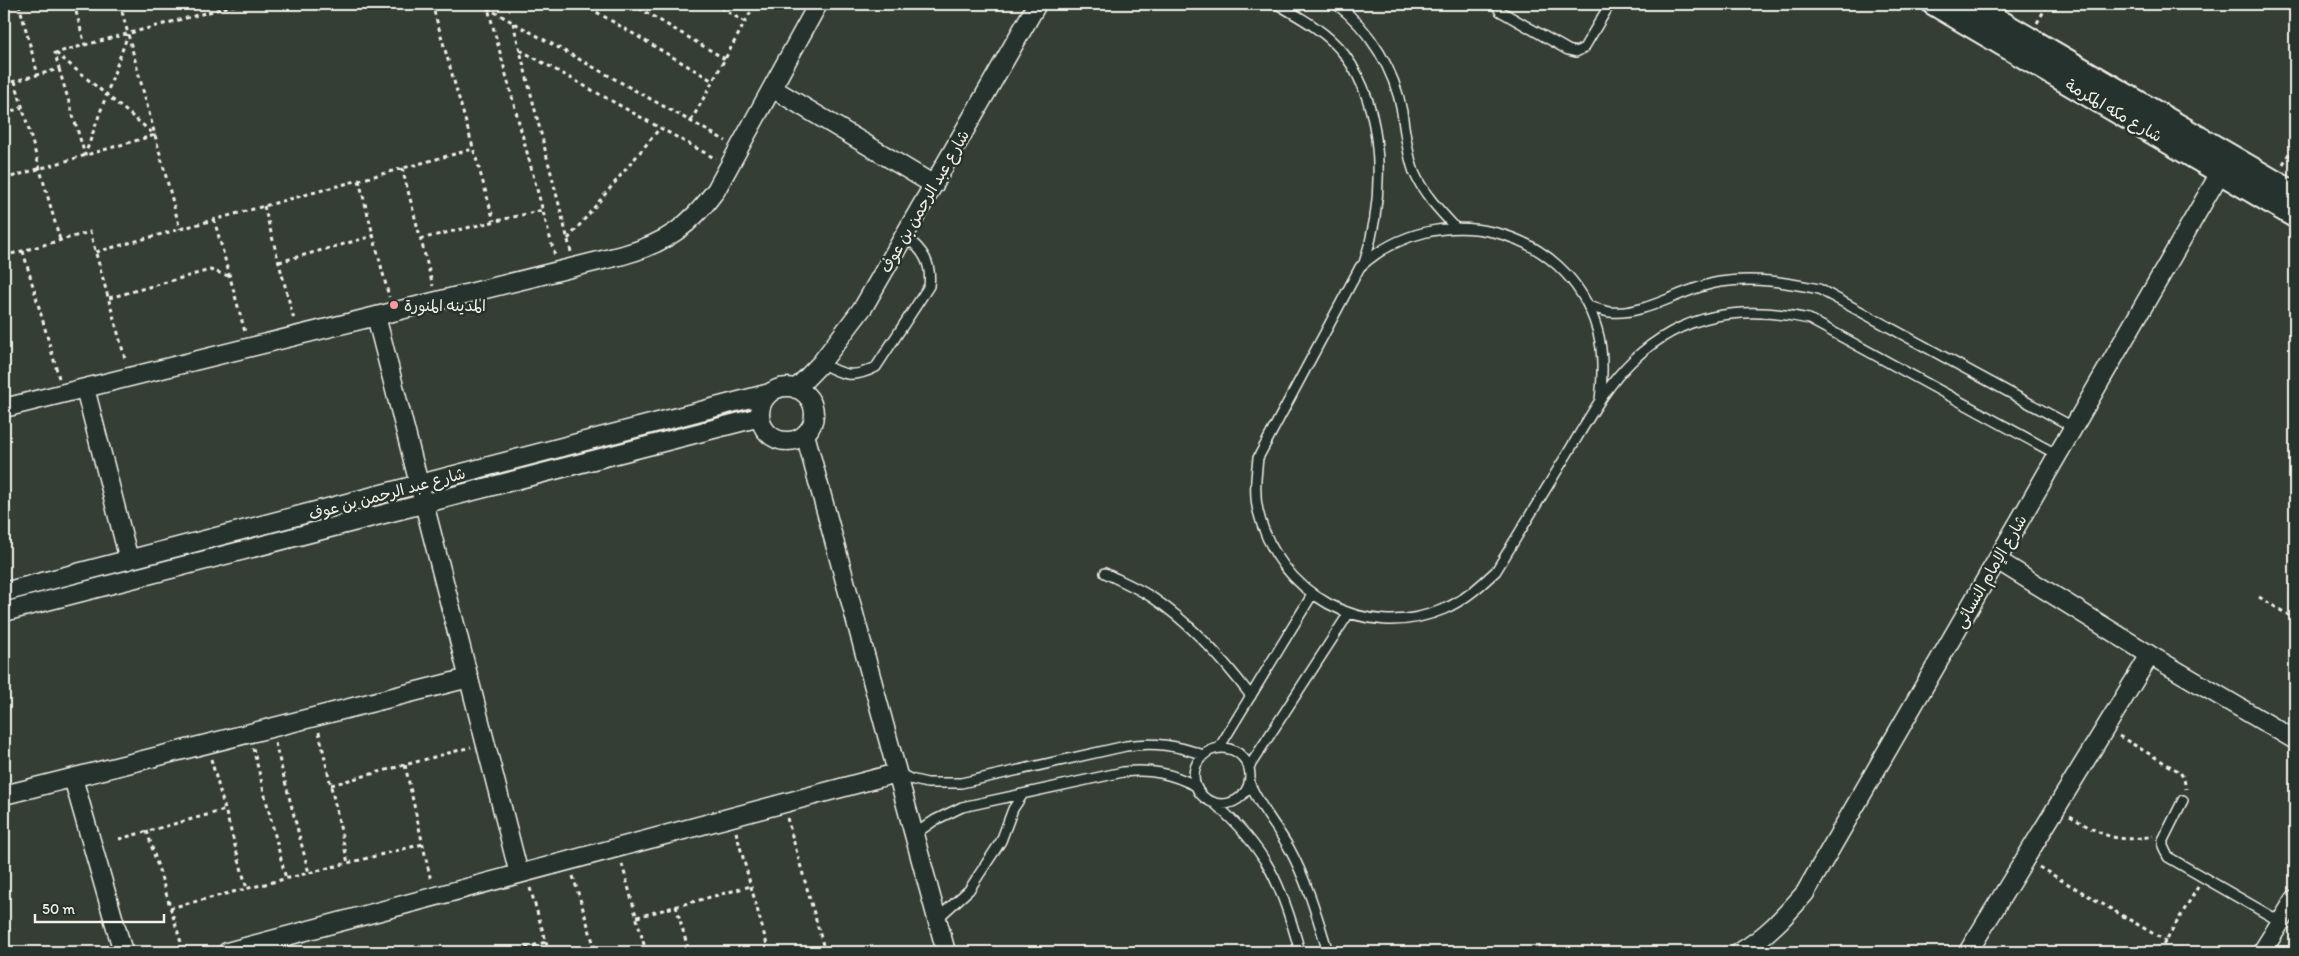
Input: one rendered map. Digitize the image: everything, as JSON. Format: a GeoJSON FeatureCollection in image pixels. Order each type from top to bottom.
{"type":"FeatureCollection","features":[{"type":"Feature","properties":{"kind":"street"},"geometry":{"type":"LineString","coordinates":[[4,408],[567,269],[645,249],[667,239],[686,226],[703,209],[730,166],[818,4]]}},
{"type":"Feature","properties":{"kind":"street","name":"شارع عبد الرحمن بن عوف"},"geometry":{"type":"LineString","coordinates":[[796,389],[821,363],[864,306],[1037,4]]}},
{"type":"Feature","properties":{"kind":"street","name":"شارع مكه المكرمة"},"geometry":{"type":"LineString","coordinates":[[1933,4],[2295,217]]}},
{"type":"Feature","properties":{"kind":"street","name":"شارع مكه المكرمة"},"geometry":{"type":"LineString","coordinates":[[1971,4],[2295,193]]}},
{"type":"Feature","properties":{"kind":"street"},"geometry":{"type":"LineString","coordinates":[[772,88],[934,185]]}},
{"type":"Feature","properties":{"kind":"street","name":"شارع الإمام النسائى"},"geometry":{"type":"LineString","coordinates":[[1740,952],[1752,945],[1781,921],[1805,892],[2056,454],[2220,173]]}},
{"type":"Feature","properties":{"kind":"street"},"geometry":{"type":"LineString","coordinates":[[376,316],[485,743],[522,873]]}},
{"type":"Feature","properties":{"kind":"street"},"geometry":{"type":"LineString","coordinates":[[84,388],[129,560]]}},
{"type":"Feature","properties":{"kind":"street"},"geometry":{"type":"LineString","coordinates":[[782,388],[796,389],[807,395],[814,412],[812,424],[806,434],[794,441],[774,438],[764,429],[760,416],[762,404],[770,394],[782,388]]}},
{"type":"Feature","properties":{"kind":"street","name":"شارع عبد الرحمن بن عوف"},"geometry":{"type":"LineString","coordinates":[[4,592],[770,394]]}},
{"type":"Feature","properties":{"kind":"street","name":"شارع عبد الرحمن بن عوف"},"geometry":{"type":"LineString","coordinates":[[4,612],[760,416]]}},
{"type":"Feature","properties":{"kind":"street"},"geometry":{"type":"LineString","coordinates":[[806,434],[946,952]]}},
{"type":"Feature","properties":{"kind":"street"},"geometry":{"type":"LineString","coordinates":[[1996,560],[2150,655],[2295,740]]}},
{"type":"Feature","properties":{"kind":"street"},"geometry":{"type":"LineString","coordinates":[[1968,952],[2150,655]]}},
{"type":"Feature","properties":{"kind":"street"},"geometry":{"type":"LineString","coordinates":[[4,795],[468,678]]}},
{"type":"Feature","properties":{"kind":"street"},"geometry":{"type":"LineString","coordinates":[[227,952],[897,773]]}},
{"type":"Feature","properties":{"kind":"street"},"geometry":{"type":"LineString","coordinates":[[73,778],[124,952]]}},
{"type":"Feature","properties":{"kind":"street"},"geometry":{"type":"LineString","coordinates":[[2262,952],[2295,899]]}},
{"type":"Feature","properties":{"kind":"lane"},"geometry":{"type":"LineString","coordinates":[[1277,4],[1320,29],[1343,53],[1361,82],[1372,113],[1376,146],[1378,192],[1372,238],[1364,263],[1355,276],[1258,458],[1255,484],[1265,534],[1276,557],[1292,578],[1312,595],[1349,613],[1381,619],[1413,618],[1444,609],[1472,593],[1496,571],[1600,400],[1631,362],[1652,344],[1675,330],[1700,320],[1726,313],[1753,311],[1780,313],[1809,319],[2056,454]]}},
{"type":"Feature","properties":{"kind":"lane"},"geometry":{"type":"LineString","coordinates":[[1336,4],[1367,34],[1389,69],[1402,110],[1405,141],[1415,173],[1432,202],[1455,227]]}},
{"type":"Feature","properties":{"kind":"lane"},"geometry":{"type":"LineString","coordinates":[[1496,4],[1500,11],[1568,50],[1576,52],[1584,48],[1610,4]]}},
{"type":"Feature","properties":{"kind":"lane"},"geometry":{"type":"LineString","coordinates":[[1364,263],[1384,248],[1406,237],[1430,230],[1455,227],[1482,228],[1500,233],[1533,247],[1555,263],[1574,283],[1588,306],[1597,328],[1602,352],[1603,376],[1600,400]]}},
{"type":"Feature","properties":{"kind":"lane"},"geometry":{"type":"LineString","coordinates":[[821,363],[839,373],[852,375],[864,373],[876,367],[929,286],[928,262],[923,252],[905,236]]}},
{"type":"Feature","properties":{"kind":"lane"},"geometry":{"type":"LineString","coordinates":[[1588,306],[1610,312],[1635,311],[1688,289],[1719,282],[1751,279],[1783,281],[1819,289],[2073,427]]}},
{"type":"Feature","properties":{"kind":"lane"},"geometry":{"type":"LineString","coordinates":[[1105,572],[1152,597],[1175,614],[1216,652],[1251,696]]}},
{"type":"Feature","properties":{"kind":"lane"},"geometry":{"type":"LineString","coordinates":[[1196,786],[1194,773],[1204,755],[1219,748],[1312,595]]}},
{"type":"Feature","properties":{"kind":"lane"},"geometry":{"type":"LineString","coordinates":[[915,838],[922,829],[948,813],[962,808],[1142,770],[1161,771],[1179,777],[1196,786],[1206,799],[1213,802],[1226,803],[1239,798],[1249,782],[1249,768],[1349,613]]}},
{"type":"Feature","properties":{"kind":"lane"},"geometry":{"type":"LineString","coordinates":[[897,773],[910,779],[927,783],[961,783],[1126,746],[1146,744],[1185,748],[1204,755]]}},
{"type":"Feature","properties":{"kind":"lane"},"geometry":{"type":"LineString","coordinates":[[1219,748],[1238,753],[1249,768]]}},
{"type":"Feature","properties":{"kind":"lane"},"geometry":{"type":"LineString","coordinates":[[1249,782],[1264,811],[1288,846],[1300,870],[1310,893],[1328,952]]}},
{"type":"Feature","properties":{"kind":"lane"},"geometry":{"type":"LineString","coordinates":[[938,918],[969,890],[1001,841],[1013,809],[1023,794]]}},
{"type":"Feature","properties":{"kind":"lane"},"geometry":{"type":"LineString","coordinates":[[2184,800],[2164,834],[2163,846],[2168,857],[2281,922]]}},
{"type":"Feature","properties":{"kind":"lane"},"geometry":{"type":"LineString","coordinates":[[1213,802],[1256,845],[1272,870],[1284,897],[1300,952]]}},
{"type":"Feature","properties":{"kind":"path"},"geometry":{"type":"LineString","coordinates":[[19,4],[38,75]]}},
{"type":"Feature","properties":{"kind":"path"},"geometry":{"type":"LineString","coordinates":[[74,4],[85,45]]}},
{"type":"Feature","properties":{"kind":"path"},"geometry":{"type":"LineString","coordinates":[[120,4],[180,229]]}},
{"type":"Feature","properties":{"kind":"path"},"geometry":{"type":"LineString","coordinates":[[55,53],[239,4]]}},
{"type":"Feature","properties":{"kind":"path"},"geometry":{"type":"LineString","coordinates":[[432,4],[494,222]]}},
{"type":"Feature","properties":{"kind":"path"},"geometry":{"type":"LineString","coordinates":[[480,4],[739,148]]}},
{"type":"Feature","properties":{"kind":"path"},"geometry":{"type":"LineString","coordinates":[[490,4],[488,8],[543,210],[567,269]]}},
{"type":"Feature","properties":{"kind":"path"},"geometry":{"type":"LineString","coordinates":[[583,4],[713,81]]}},
{"type":"Feature","properties":{"kind":"path"},"geometry":{"type":"LineString","coordinates":[[632,4],[725,59]]}},
{"type":"Feature","properties":{"kind":"path"},"geometry":{"type":"LineString","coordinates":[[714,4],[745,22]]}},
{"type":"Feature","properties":{"kind":"path"},"geometry":{"type":"LineString","coordinates":[[691,121],[755,4]]}},
{"type":"Feature","properties":{"kind":"path"},"geometry":{"type":"LineString","coordinates":[[513,22],[568,240],[567,269]]}},
{"type":"Feature","properties":{"kind":"path"},"geometry":{"type":"LineString","coordinates":[[85,156],[128,33]]}},
{"type":"Feature","properties":{"kind":"path"},"geometry":{"type":"LineString","coordinates":[[520,49],[730,166]]}},
{"type":"Feature","properties":{"kind":"path"},"geometry":{"type":"LineString","coordinates":[[55,53],[155,135]]}},
{"type":"Feature","properties":{"kind":"path"},"geometry":{"type":"LineString","coordinates":[[55,53],[85,156]]}},
{"type":"Feature","properties":{"kind":"path"},"geometry":{"type":"LineString","coordinates":[[4,84],[59,69]]}},
{"type":"Feature","properties":{"kind":"path"},"geometry":{"type":"LineString","coordinates":[[14,81],[60,240]]}},
{"type":"Feature","properties":{"kind":"path"},"geometry":{"type":"LineString","coordinates":[[4,113],[22,108]]}},
{"type":"Feature","properties":{"kind":"path"},"geometry":{"type":"LineString","coordinates":[[568,240],[660,128]]}},
{"type":"Feature","properties":{"kind":"path"},"geometry":{"type":"LineString","coordinates":[[4,179],[155,135]]}},
{"type":"Feature","properties":{"kind":"path"},"geometry":{"type":"LineString","coordinates":[[2273,180],[2295,143]]}},
{"type":"Feature","properties":{"kind":"path"},"geometry":{"type":"LineString","coordinates":[[96,252],[473,149]]}},
{"type":"Feature","properties":{"kind":"path"},"geometry":{"type":"LineString","coordinates":[[402,168],[437,301]]}},
{"type":"Feature","properties":{"kind":"path"},"geometry":{"type":"LineString","coordinates":[[358,180],[393,312]]}},
{"type":"Feature","properties":{"kind":"path"},"geometry":{"type":"LineString","coordinates":[[264,206],[298,336]]}},
{"type":"Feature","properties":{"kind":"path"},"geometry":{"type":"LineString","coordinates":[[420,239],[543,210]]}},
{"type":"Feature","properties":{"kind":"path"},"geometry":{"type":"LineString","coordinates":[[214,219],[249,348]]}},
{"type":"Feature","properties":{"kind":"path"},"geometry":{"type":"LineString","coordinates":[[4,256],[90,232],[130,377]]}},
{"type":"Feature","properties":{"kind":"path"},"geometry":{"type":"LineString","coordinates":[[279,262],[373,236]]}},
{"type":"Feature","properties":{"kind":"path"},"geometry":{"type":"LineString","coordinates":[[24,250],[63,394]]}},
{"type":"Feature","properties":{"kind":"path"},"geometry":{"type":"LineString","coordinates":[[108,298],[210,270],[229,276]]}},
{"type":"Feature","properties":{"kind":"path"},"geometry":{"type":"LineString","coordinates":[[2259,597],[2295,619]]}},
{"type":"Feature","properties":{"kind":"path"},"geometry":{"type":"LineString","coordinates":[[316,716],[348,863]]}},
{"type":"Feature","properties":{"kind":"path"},"geometry":{"type":"LineString","coordinates":[[271,728],[309,872]]}},
{"type":"Feature","properties":{"kind":"path"},"geometry":{"type":"LineString","coordinates":[[2106,728],[2180,772],[2186,785],[2184,800]]}},
{"type":"Feature","properties":{"kind":"path"},"geometry":{"type":"LineString","coordinates":[[249,733],[286,879]]}},
{"type":"Feature","properties":{"kind":"path"},"geometry":{"type":"LineString","coordinates":[[331,785],[485,743]]}},
{"type":"Feature","properties":{"kind":"path"},"geometry":{"type":"LineString","coordinates":[[207,744],[247,889]]}},
{"type":"Feature","properties":{"kind":"path"},"geometry":{"type":"LineString","coordinates":[[405,765],[435,897]]}},
{"type":"Feature","properties":{"kind":"path"},"geometry":{"type":"LineString","coordinates":[[783,804],[825,951],[814,952]]}},
{"type":"Feature","properties":{"kind":"path"},"geometry":{"type":"LineString","coordinates":[[2056,808],[2103,835],[2134,838],[2164,834]]}},
{"type":"Feature","properties":{"kind":"path"},"geometry":{"type":"LineString","coordinates":[[119,839],[225,810]]}},
{"type":"Feature","properties":{"kind":"path"},"geometry":{"type":"LineString","coordinates":[[732,817],[769,952]]}},
{"type":"Feature","properties":{"kind":"path"},"geometry":{"type":"LineString","coordinates":[[147,831],[184,952]]}},
{"type":"Feature","properties":{"kind":"path"},"geometry":{"type":"LineString","coordinates":[[170,908],[423,844]]}},
{"type":"Feature","properties":{"kind":"path"},"geometry":{"type":"LineString","coordinates":[[618,848],[646,952]]}},
{"type":"Feature","properties":{"kind":"path"},"geometry":{"type":"LineString","coordinates":[[2025,859],[2166,941]]}},
{"type":"Feature","properties":{"kind":"path"},"geometry":{"type":"LineString","coordinates":[[569,861],[596,952]]}},
{"type":"Feature","properties":{"kind":"path"},"geometry":{"type":"LineString","coordinates":[[522,873],[549,952]]}},
{"type":"Feature","properties":{"kind":"path"},"geometry":{"type":"LineString","coordinates":[[2159,952],[2203,878]]}},
{"type":"Feature","properties":{"kind":"path"},"geometry":{"type":"LineString","coordinates":[[637,917],[751,886]]}},
{"type":"Feature","properties":{"kind":"path"},"geometry":{"type":"LineString","coordinates":[[676,906],[689,952]]}},
{"type":"Feature","properties":{"kind":"path"},"geometry":{"type":"LineString","coordinates":[[510,952],[546,942]]}},
{"type":"Feature","properties":{"kind":"place","name":"المدينه المنورة"},"geometry":{"type":"Point","coordinates":[394,305]}}]}
